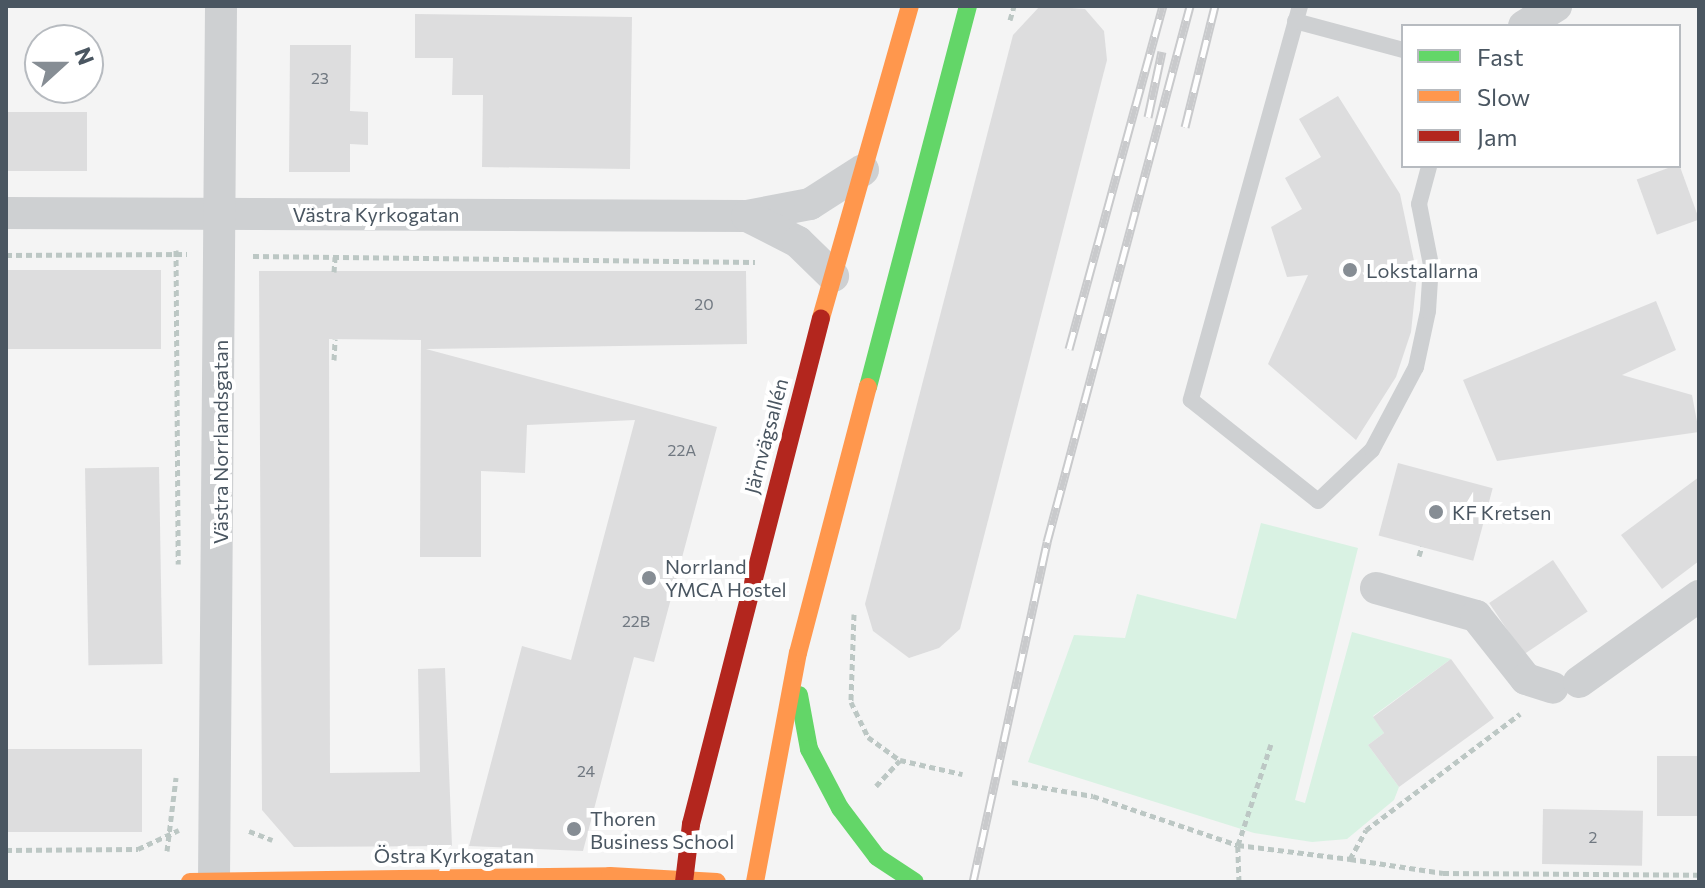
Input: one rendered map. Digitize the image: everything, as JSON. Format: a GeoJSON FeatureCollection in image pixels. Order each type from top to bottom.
{"type":"FeatureCollection","features":[{"type":"Feature","properties":{"kind":"main road","name":"Järnvägsallén"},"geometry":{"type":"LineString","coordinates":[[684,881],[695,809],[833,276],[910,6]]}},
{"type":"Feature","properties":{"kind":"main road"},"geometry":{"type":"LineString","coordinates":[[755,882],[798,653],[968,6]]}},
{"type":"Feature","properties":{"kind":"main road"},"geometry":{"type":"LineString","coordinates":[[798,653],[802,722],[824,781],[877,857],[915,882]]}},
{"type":"Feature","properties":{"kind":"main road","name":"Östra Kyrkogatan"},"geometry":{"type":"LineString","coordinates":[[202,880],[717,882]]}},
{"type":"Feature","properties":{"kind":"street","name":"Västra Norrlandsgatan"},"geometry":{"type":"LineString","coordinates":[[202,880],[220,255],[221,6]]}},
{"type":"Feature","properties":{"kind":"street","name":"Västra Kyrkogatan"},"geometry":{"type":"LineString","coordinates":[[6,213],[747,216],[810,204],[863,170]]}},
{"type":"Feature","properties":{"kind":"street","name":"Västra Kyrkogatan"},"geometry":{"type":"LineString","coordinates":[[747,216],[798,242],[833,276]]}},
{"type":"Feature","properties":{"kind":"street"},"geometry":{"type":"LineString","coordinates":[[1376,588],[1476,616],[1526,679],[1566,685],[1699,596]]}},
{"type":"Feature","properties":{"kind":"lane"},"geometry":{"type":"LineString","coordinates":[[1401,49],[1298,14],[1191,400],[1318,501],[1372,450],[1416,367],[1430,280],[1419,204],[1428,168]]}},
{"type":"Feature","properties":{"kind":"path"},"geometry":{"type":"LineString","coordinates":[[1006,37],[1014,6]]}},
{"type":"Feature","properties":{"kind":"path"},"geometry":{"type":"LineString","coordinates":[[175,213],[178,573]]}},
{"type":"Feature","properties":{"kind":"path"},"geometry":{"type":"LineString","coordinates":[[6,255],[176,254],[761,262]]}},
{"type":"Feature","properties":{"kind":"path"},"geometry":{"type":"LineString","coordinates":[[334,272],[335,257]]}},
{"type":"Feature","properties":{"kind":"path"},"geometry":{"type":"LineString","coordinates":[[334,360],[335,339]]}},
{"type":"Feature","properties":{"kind":"path"},"geometry":{"type":"LineString","coordinates":[[1419,556],[1422,546]]}},
{"type":"Feature","properties":{"kind":"path"},"geometry":{"type":"LineString","coordinates":[[857,603],[851,702],[868,737],[900,760]]}},
{"type":"Feature","properties":{"kind":"path"},"geometry":{"type":"LineString","coordinates":[[1350,859],[1366,830],[1566,685]]}},
{"type":"Feature","properties":{"kind":"path"},"geometry":{"type":"LineString","coordinates":[[1239,882],[1238,845],[1271,744]]}},
{"type":"Feature","properties":{"kind":"path"},"geometry":{"type":"LineString","coordinates":[[167,830],[176,765]]}},
{"type":"Feature","properties":{"kind":"path"},"geometry":{"type":"LineString","coordinates":[[1012,782],[1093,796],[1238,845],[1443,873],[1699,875]]}},
{"type":"Feature","properties":{"kind":"green space"},"geometry":{"type":"Polygon","coordinates":[[[1261,523],[1358,548],[1295,800],[1305,803],[1352,632],[1451,659],[1373,716],[1384,733],[1368,745],[1399,787],[1394,800],[1347,839],[1312,842],[1254,833],[1028,762],[1074,635],[1125,638],[1137,594],[1236,619],[1261,523]]]}},
{"type":"Feature","properties":{"kind":"building"},"geometry":{"type":"Polygon","coordinates":[[[1040,6],[1085,9],[1104,31],[1107,60],[960,629],[939,648],[909,658],[873,631],[865,604],[1013,35],[1040,6]]]}},
{"type":"Feature","properties":{"kind":"building"},"geometry":{"type":"Polygon","coordinates":[[[415,14],[632,17],[630,169],[482,167],[483,95],[452,95],[453,58],[415,58],[415,14]]]}},
{"type":"Feature","properties":{"kind":"building"},"geometry":{"type":"Polygon","coordinates":[[[290,45],[351,45],[350,111],[368,112],[368,145],[350,144],[350,172],[289,172],[290,45]]]}},
{"type":"Feature","properties":{"kind":"building","name":"Lokstallarna"},"geometry":{"type":"Polygon","coordinates":[[[1338,96],[1400,194],[1417,275],[1411,332],[1396,377],[1356,440],[1268,364],[1308,275],[1287,277],[1271,227],[1302,209],[1285,178],[1321,157],[1299,119],[1338,96]]]}},
{"type":"Feature","properties":{"kind":"building"},"geometry":{"type":"Polygon","coordinates":[[[6,112],[87,112],[87,171],[6,171],[6,112]]]}},
{"type":"Feature","properties":{"kind":"building"},"geometry":{"type":"Polygon","coordinates":[[[1668,168],[1680,168],[1699,220],[1657,235],[1637,179],[1668,168]]]}},
{"type":"Feature","properties":{"kind":"building"},"geometry":{"type":"Polygon","coordinates":[[[6,270],[161,270],[161,349],[6,349],[6,270]]]}},
{"type":"Feature","properties":{"kind":"building"},"geometry":{"type":"Polygon","coordinates":[[[259,271],[746,271],[747,344],[426,349],[717,427],[654,662],[634,657],[583,851],[469,846],[522,646],[571,660],[635,420],[527,425],[525,473],[481,471],[481,557],[420,557],[421,340],[329,339],[330,773],[420,772],[418,669],[445,668],[452,846],[294,847],[262,810],[259,271]]]}},
{"type":"Feature","properties":{"kind":"building"},"geometry":{"type":"Polygon","coordinates":[[[1656,301],[1676,350],[1622,375],[1692,395],[1699,432],[1497,461],[1463,380],[1656,301]]]}},
{"type":"Feature","properties":{"kind":"building","name":"KF Kretsen"},"geometry":{"type":"Polygon","coordinates":[[[1398,463],[1493,488],[1473,561],[1379,535],[1398,463]]]}},
{"type":"Feature","properties":{"kind":"building"},"geometry":{"type":"Polygon","coordinates":[[[159,467],[162,664],[88,665],[85,468],[159,467]]]}},
{"type":"Feature","properties":{"kind":"building"},"geometry":{"type":"Polygon","coordinates":[[[1699,477],[1699,561],[1662,589],[1621,535],[1699,477]]]}},
{"type":"Feature","properties":{"kind":"building"},"geometry":{"type":"Polygon","coordinates":[[[1553,560],[1588,611],[1524,654],[1489,603],[1553,560]]]}},
{"type":"Feature","properties":{"kind":"building"},"geometry":{"type":"Polygon","coordinates":[[[1451,659],[1494,718],[1399,787],[1368,745],[1384,733],[1373,717],[1451,659]]]}},
{"type":"Feature","properties":{"kind":"building"},"geometry":{"type":"Polygon","coordinates":[[[6,749],[142,749],[142,832],[6,832],[6,749]]]}},
{"type":"Feature","properties":{"kind":"building"},"geometry":{"type":"Polygon","coordinates":[[[1657,756],[1698,756],[1698,816],[1657,816],[1657,756]]]}},
{"type":"Feature","properties":{"kind":"building"},"geometry":{"type":"Polygon","coordinates":[[[1543,809],[1643,811],[1642,866],[1542,864],[1543,809]]]}},
{"type":"Feature","properties":{"kind":"railway"},"geometry":{"type":"LineString","coordinates":[[1069,349],[1163,6]]}},
{"type":"Feature","properties":{"kind":"railway"},"geometry":{"type":"LineString","coordinates":[[973,882],[1047,542],[1190,6]]}},
{"type":"Feature","properties":{"kind":"railway"},"geometry":{"type":"LineString","coordinates":[[1185,127],[1215,6]]}},
{"type":"Feature","properties":{"kind":"railway"},"geometry":{"type":"LineString","coordinates":[[1148,117],[1162,51]]}},
{"type":"Feature","properties":{"kind":"traffic: fast"},"geometry":{"type":"LineString","coordinates":[[868,387],[968,6]]}},
{"type":"Feature","properties":{"kind":"traffic: fast"},"geometry":{"type":"LineString","coordinates":[[799,695],[809,749],[840,808],[877,857],[915,882]]}},
{"type":"Feature","properties":{"kind":"traffic: slow"},"geometry":{"type":"LineString","coordinates":[[821,318],[910,6]]}},
{"type":"Feature","properties":{"kind":"traffic: slow"},"geometry":{"type":"LineString","coordinates":[[755,882],[798,653],[868,387]]}},
{"type":"Feature","properties":{"kind":"traffic: slow"},"geometry":{"type":"LineString","coordinates":[[190,882],[610,876],[717,882]]}},
{"type":"Feature","properties":{"kind":"traffic: jam"},"geometry":{"type":"LineString","coordinates":[[684,882],[691,824],[821,318]]}},
{"type":"Feature","properties":{"kind":"place","name":"Lokstallarna"},"geometry":{"type":"Point","coordinates":[1350,270]}},
{"type":"Feature","properties":{"kind":"place","name":"KF Kretsen"},"geometry":{"type":"Point","coordinates":[1436,512]}},
{"type":"Feature","properties":{"kind":"place","name":"Norrland YMCA Hostel"},"geometry":{"type":"Point","coordinates":[649,578]}},
{"type":"Feature","properties":{"kind":"place","name":"Thoren Business School"},"geometry":{"type":"Point","coordinates":[574,829]}}]}
